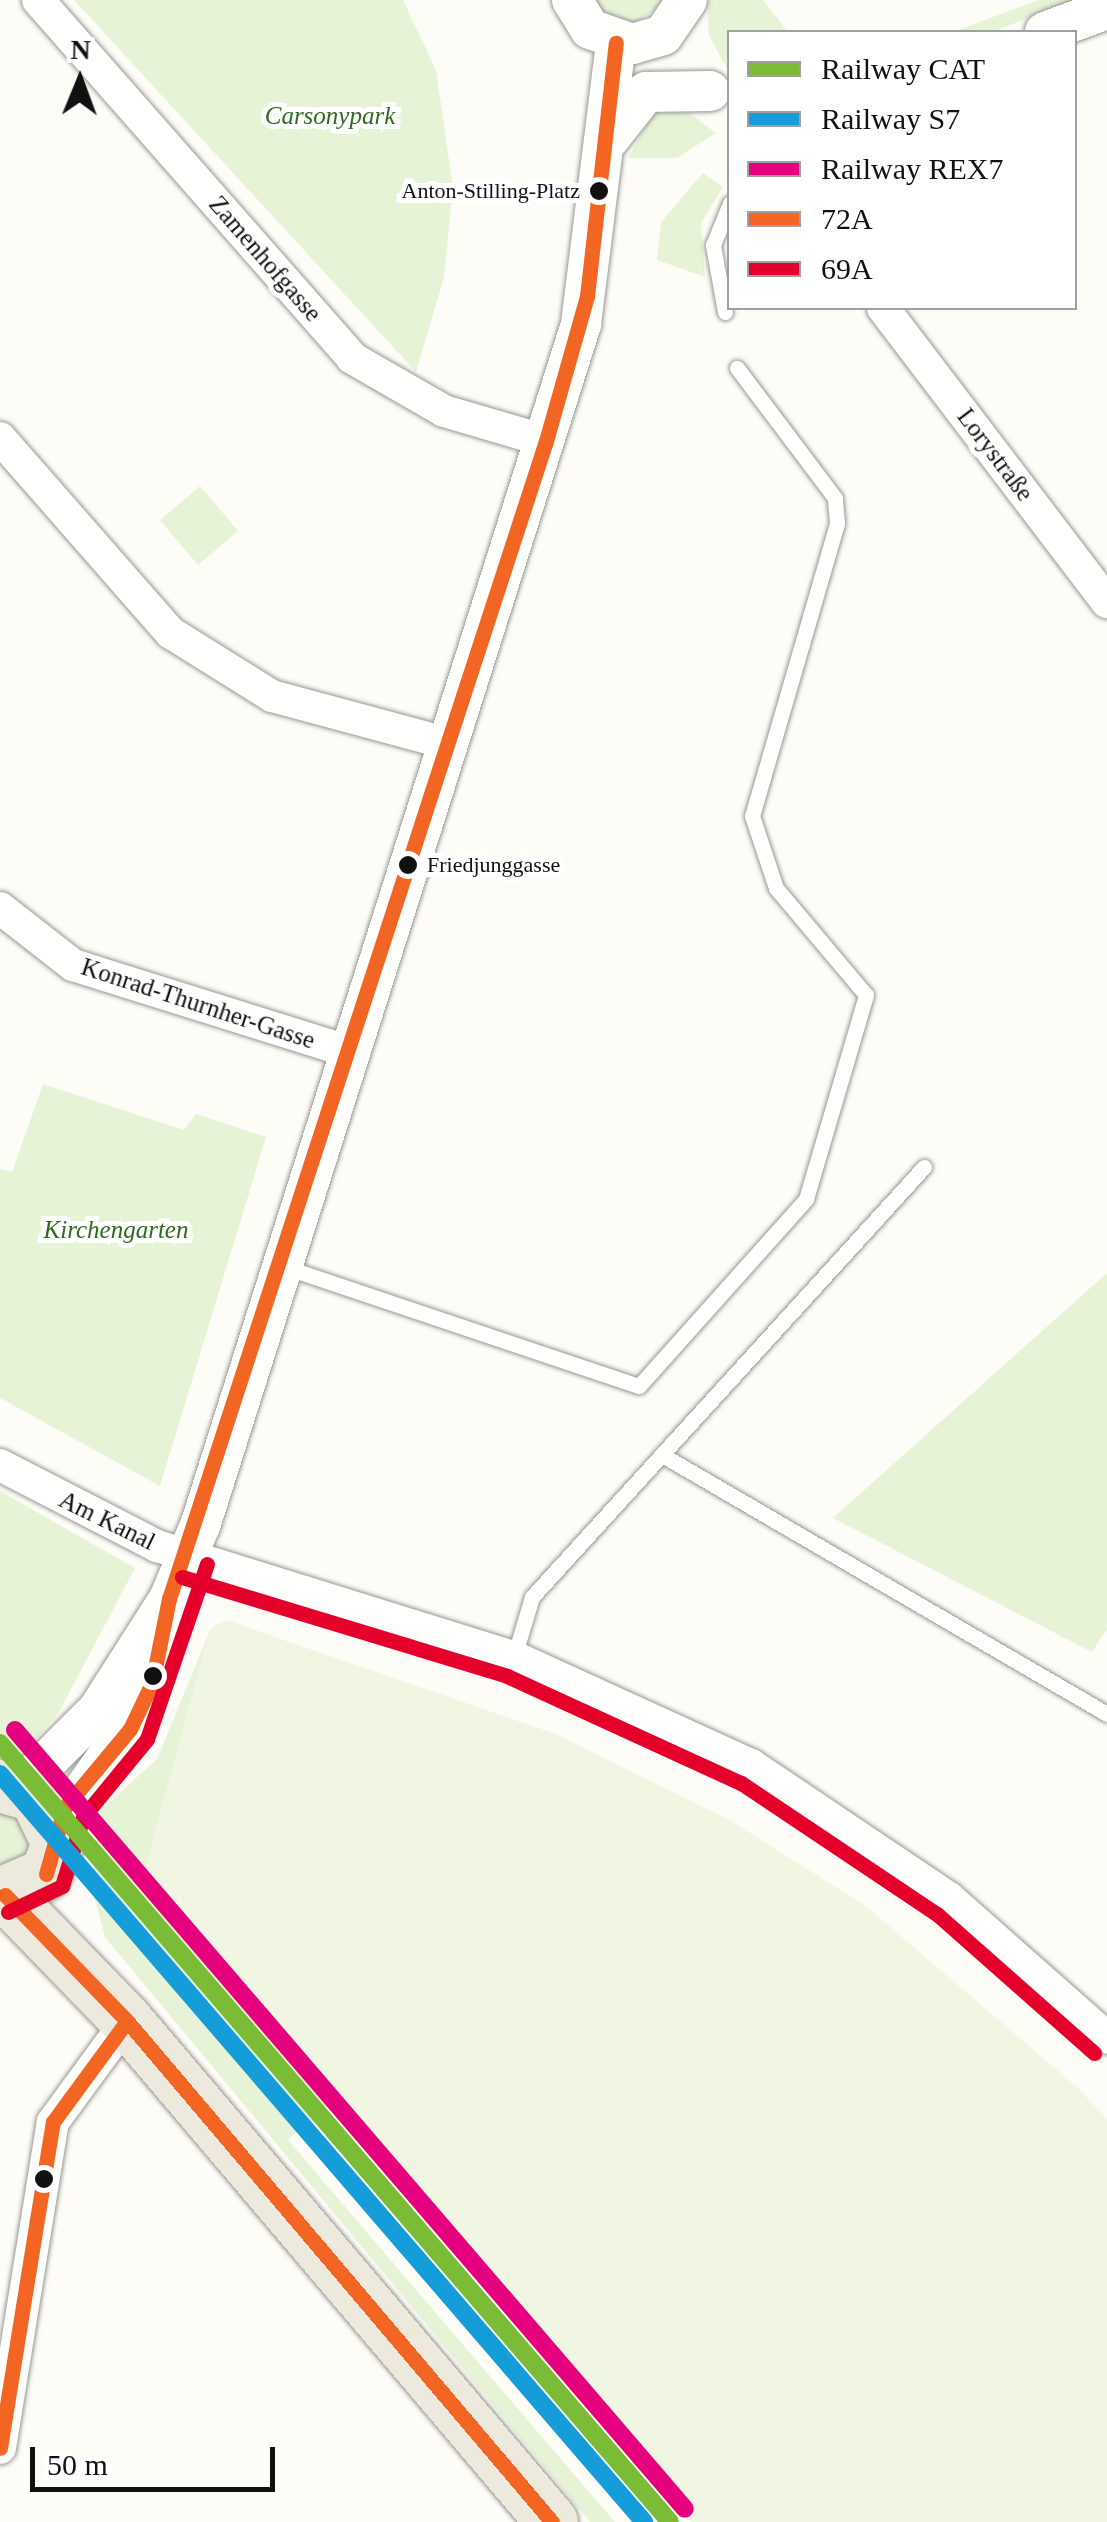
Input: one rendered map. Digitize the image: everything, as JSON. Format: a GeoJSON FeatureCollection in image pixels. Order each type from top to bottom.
{"type":"FeatureCollection","features":[{"type":"Feature","properties":{"kind":"main road"},"geometry":{"type":"LineString","coordinates":[[10,1787],[27,1873],[128,2021],[552,2522]]}},
{"type":"Feature","properties":{"kind":"street","name":"Zamenhofgasse"},"geometry":{"type":"LineString","coordinates":[[38,0],[352,358],[444,411],[546,441]]}},
{"type":"Feature","properties":{"kind":"street"},"geometry":{"type":"LineString","coordinates":[[572,0],[590,29],[616,43],[663,35],[687,0]]}},
{"type":"Feature","properties":{"kind":"street"},"geometry":{"type":"LineString","coordinates":[[1050,30],[1107,9]]}},
{"type":"Feature","properties":{"kind":"street"},"geometry":{"type":"LineString","coordinates":[[663,35],[720,102]]}},
{"type":"Feature","properties":{"kind":"street"},"geometry":{"type":"LineString","coordinates":[[10,1787],[79,1737],[169,1599],[188,1558],[354,1053],[546,441],[587,296],[608,141],[616,43]]}},
{"type":"Feature","properties":{"kind":"street"},"geometry":{"type":"LineString","coordinates":[[608,141],[646,92],[720,102]]}},
{"type":"Feature","properties":{"kind":"street","name":"Lorystraße"},"geometry":{"type":"LineString","coordinates":[[885,310],[1107,602]]}},
{"type":"Feature","properties":{"kind":"street"},"geometry":{"type":"LineString","coordinates":[[0,438],[171,633],[272,696],[450,744]]}},
{"type":"Feature","properties":{"kind":"street","name":"Konrad-Thurnher-Gasse"},"geometry":{"type":"LineString","coordinates":[[0,908],[74,965],[354,1053]]}},
{"type":"Feature","properties":{"kind":"street","name":"Am Kanal"},"geometry":{"type":"LineString","coordinates":[[0,1465],[188,1558],[514,1657],[672,1724],[833,1815],[962,1909],[1107,2038]]}},
{"type":"Feature","properties":{"kind":"street"},"geometry":{"type":"LineString","coordinates":[[27,1873],[140,1711],[169,1599]]}},
{"type":"Feature","properties":{"kind":"street"},"geometry":{"type":"LineString","coordinates":[[0,2448],[53,2122],[128,2021]]}},
{"type":"Feature","properties":{"kind":"lane"},"geometry":{"type":"LineString","coordinates":[[725,312],[712,245],[727,209]]}},
{"type":"Feature","properties":{"kind":"lane"},"geometry":{"type":"LineString","coordinates":[[285,1266],[640,1386],[806,1199],[866,994],[776,888],[752,816],[837,523],[835,498],[737,368]]}},
{"type":"Feature","properties":{"kind":"lane"},"geometry":{"type":"LineString","coordinates":[[514,1657],[532,1597],[924,1166]]}},
{"type":"Feature","properties":{"kind":"lane"},"geometry":{"type":"LineString","coordinates":[[664,1456],[1107,1714]]}},
{"type":"Feature","properties":{"kind":"green space","name":"Carsonypark"},"geometry":{"type":"Polygon","coordinates":[[[74,0],[403,0],[436,70],[453,188],[444,277],[416,372],[74,0]]]}},
{"type":"Feature","properties":{"kind":"green space"},"geometry":{"type":"Polygon","coordinates":[[[591,0],[667,0],[634,25],[608,19],[591,0]]]}},
{"type":"Feature","properties":{"kind":"green space"},"geometry":{"type":"Polygon","coordinates":[[[707,0],[763,0],[786,30],[727,30],[727,68],[709,36],[707,0]]]}},
{"type":"Feature","properties":{"kind":"green space"},"geometry":{"type":"Polygon","coordinates":[[[1038,0],[1076,0],[997,30],[958,30],[1038,0]]]}},
{"type":"Feature","properties":{"kind":"green space"},"geometry":{"type":"Polygon","coordinates":[[[685,110],[716,133],[677,158],[628,158],[654,112],[685,110]]]}},
{"type":"Feature","properties":{"kind":"green space"},"geometry":{"type":"Polygon","coordinates":[[[703,173],[723,187],[701,223],[705,277],[657,260],[661,222],[703,173]]]}},
{"type":"Feature","properties":{"kind":"green space"},"geometry":{"type":"Polygon","coordinates":[[[200,486],[238,531],[198,565],[160,520],[200,486]]]}},
{"type":"Feature","properties":{"kind":"green space","name":"Kirchengarten"},"geometry":{"type":"Polygon","coordinates":[[[43,1084],[184,1130],[196,1114],[266,1137],[160,1486],[0,1398],[0,1169],[12,1172],[43,1084]]]}},
{"type":"Feature","properties":{"kind":"green space"},"geometry":{"type":"Polygon","coordinates":[[[1107,1273],[1107,1629],[1092,1652],[833,1518],[1107,1273]]]}},
{"type":"Feature","properties":{"kind":"green space"},"geometry":{"type":"Polygon","coordinates":[[[0,1491],[135,1568],[59,1712],[24,1754],[0,1753],[0,1491]]]}},
{"type":"Feature","properties":{"kind":"green space"},"geometry":{"type":"Polygon","coordinates":[[[226,1620],[707,2522],[691,2522],[331,2103],[288,2140],[615,2522],[590,2522],[105,1937],[92,1889],[100,1811],[157,1759],[210,1630],[226,1620]]]}},
{"type":"Feature","properties":{"kind":"green space"},"geometry":{"type":"Polygon","coordinates":[[[226,1620],[553,1733],[728,1819],[867,1907],[1079,2089],[1107,2119],[1107,2522],[691,2522],[144,1872],[210,1629],[226,1620]]]}},
{"type":"Feature","properties":{"kind":"green space"},"geometry":{"type":"Polygon","coordinates":[[[9,1802],[39,1845],[0,1874],[0,1803],[9,1802]]]}},
{"type":"Feature","properties":{"kind":"rail line","name":"REX7"},"geometry":{"type":"LineString","coordinates":[[15,1730],[685,2509]]}},
{"type":"Feature","properties":{"kind":"rail line","name":"CAT"},"geometry":{"type":"LineString","coordinates":[[0,1743],[670,2522]]}},
{"type":"Feature","properties":{"kind":"rail line","name":"S7"},"geometry":{"type":"LineString","coordinates":[[0,1774],[644,2522]]}},
{"type":"Feature","properties":{"kind":"transit line","name":"72A"},"geometry":{"type":"LineString","coordinates":[[46,1874],[65,1807],[130,1729],[152,1683],[169,1599],[546,441],[587,296],[616,43]]}},
{"type":"Feature","properties":{"kind":"transit line","name":"69A"},"geometry":{"type":"LineString","coordinates":[[8,1912],[62,1886],[83,1817],[147,1739],[207,1564]]}},
{"type":"Feature","properties":{"kind":"transit line","name":"69A"},"geometry":{"type":"LineString","coordinates":[[182,1577],[507,1676],[741,1783],[937,1914],[1094,2053]]}},
{"type":"Feature","properties":{"kind":"transit line","name":"72A"},"geometry":{"type":"LineString","coordinates":[[5,1895],[127,2021],[552,2522]]}},
{"type":"Feature","properties":{"kind":"transit line","name":"72A"},"geometry":{"type":"LineString","coordinates":[[0,2448],[53,2122],[127,2021]]}},
{"type":"Feature","properties":{"kind":"place","name":"Anton-Stilling-Platz"},"geometry":{"type":"Point","coordinates":[599,191]}},
{"type":"Feature","properties":{"kind":"place","name":"Friedjunggasse"},"geometry":{"type":"Point","coordinates":[408,865]}}]}
